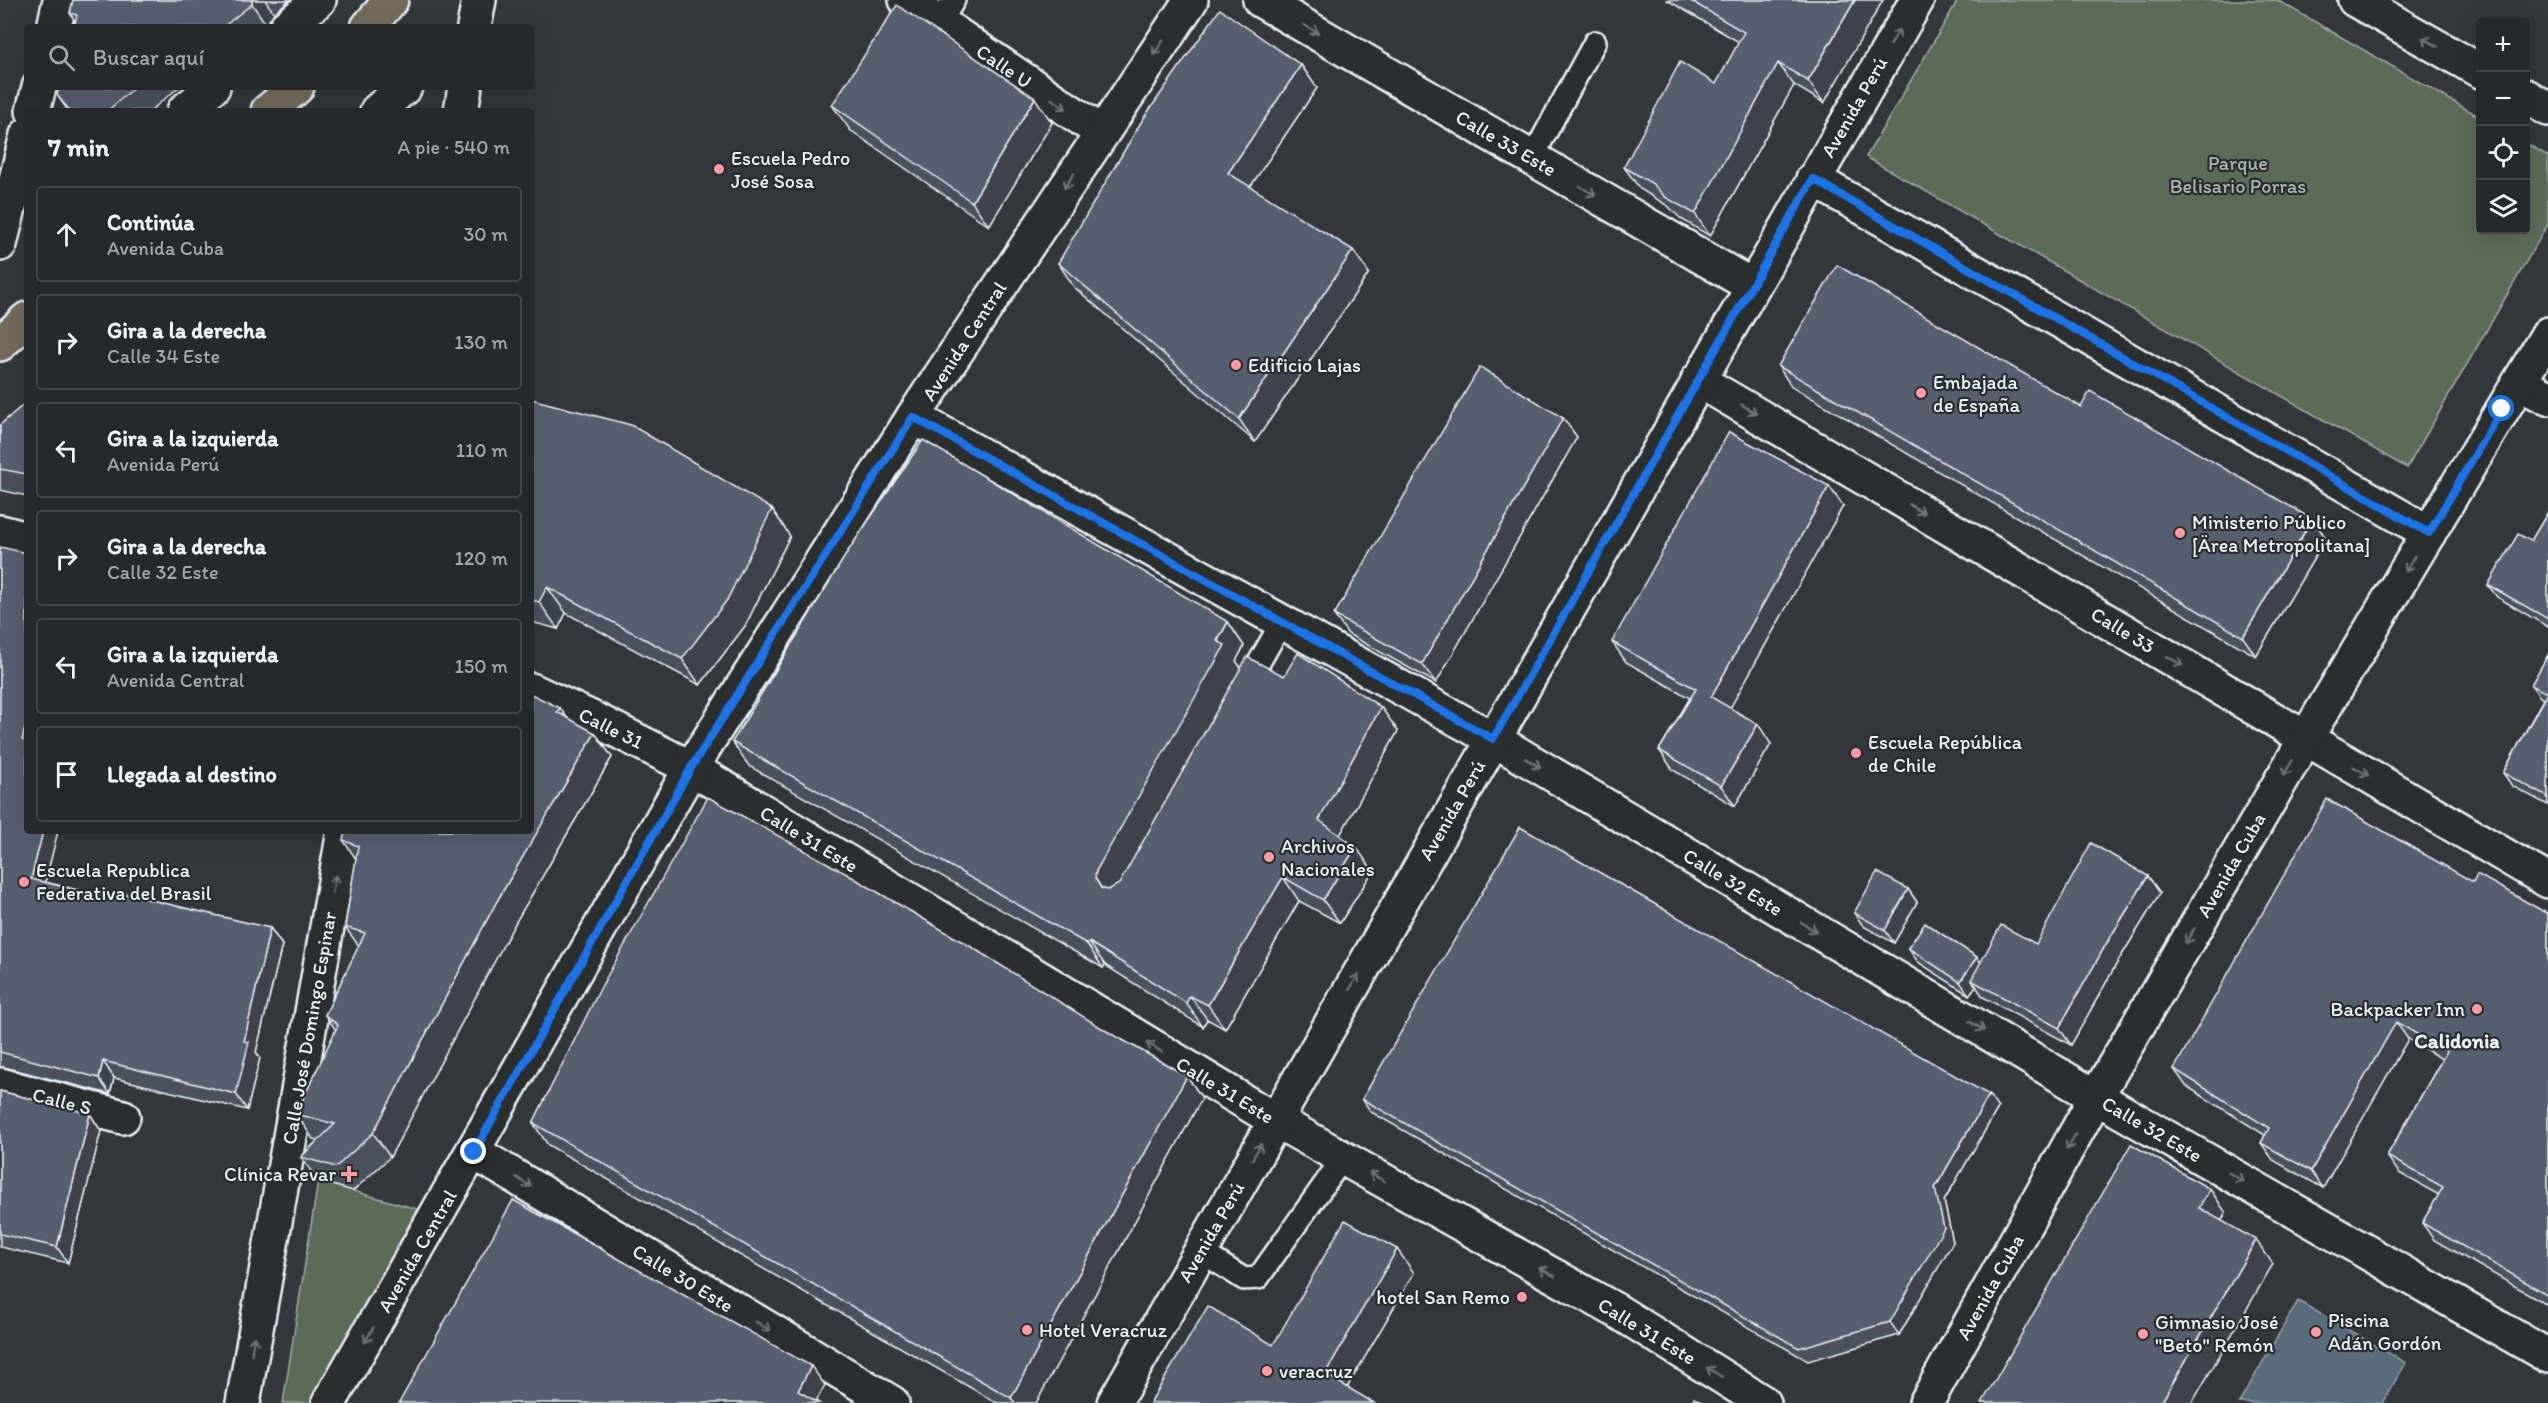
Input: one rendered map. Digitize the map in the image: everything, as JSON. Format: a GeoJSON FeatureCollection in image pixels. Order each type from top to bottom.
{"type":"FeatureCollection","features":[{"type":"Feature","properties":{"kind":"main road"},"geometry":{"type":"LineString","coordinates":[[370,24],[390,0]]}},
{"type":"Feature","properties":{"kind":"main road"},"geometry":{"type":"LineString","coordinates":[[272,108],[293,90]]}},
{"type":"Feature","properties":{"kind":"main road"},"geometry":{"type":"LineString","coordinates":[[0,344],[24,323]]}},
{"type":"Feature","properties":{"kind":"street"},"geometry":{"type":"LineString","coordinates":[[55,24],[60,0]]}},
{"type":"Feature","properties":{"kind":"street"},"geometry":{"type":"LineString","coordinates":[[290,24],[320,0]]}},
{"type":"Feature","properties":{"kind":"street"},"geometry":{"type":"LineString","coordinates":[[475,24],[479,0]]}},
{"type":"Feature","properties":{"kind":"street","name":"Calle U"},"geometry":{"type":"LineString","coordinates":[[906,0],[947,12],[1101,132]]}},
{"type":"Feature","properties":{"kind":"street","name":"Avenida Central"},"geometry":{"type":"LineString","coordinates":[[329,1403],[691,768],[913,417],[1191,0]]}},
{"type":"Feature","properties":{"kind":"street","name":"Calle 33 Este"},"geometry":{"type":"LineString","coordinates":[[1260,0],[1752,286]]}},
{"type":"Feature","properties":{"kind":"street","name":"Avenida Perú"},"geometry":{"type":"LineString","coordinates":[[1114,1403],[1917,0]]}},
{"type":"Feature","properties":{"kind":"street"},"geometry":{"type":"LineString","coordinates":[[2355,0],[2476,68]]}},
{"type":"Feature","properties":{"kind":"street"},"geometry":{"type":"LineString","coordinates":[[34,108],[38,90]]}},
{"type":"Feature","properties":{"kind":"street"},"geometry":{"type":"LineString","coordinates":[[188,108],[209,90]]}},
{"type":"Feature","properties":{"kind":"street"},"geometry":{"type":"LineString","coordinates":[[380,108],[402,90]]}},
{"type":"Feature","properties":{"kind":"street"},"geometry":{"type":"LineString","coordinates":[[462,108],[464,90]]}},
{"type":"Feature","properties":{"kind":"street"},"geometry":{"type":"LineString","coordinates":[[2530,98],[2548,109]]}},
{"type":"Feature","properties":{"kind":"street"},"geometry":{"type":"LineString","coordinates":[[0,244],[24,147]]}},
{"type":"Feature","properties":{"kind":"street"},"geometry":{"type":"LineString","coordinates":[[1813,179],[2429,533]]}},
{"type":"Feature","properties":{"kind":"street"},"geometry":{"type":"LineString","coordinates":[[0,262],[24,242]]}},
{"type":"Feature","properties":{"kind":"street","name":"Avenida Cuba"},"geometry":{"type":"LineString","coordinates":[[1926,1403],[2096,1097],[2306,738],[2548,334]]}},
{"type":"Feature","properties":{"kind":"street","name":"Calle 33"},"geometry":{"type":"LineString","coordinates":[[1698,380],[2548,881]]}},
{"type":"Feature","properties":{"kind":"street"},"geometry":{"type":"LineString","coordinates":[[2519,383],[2548,399]]}},
{"type":"Feature","properties":{"kind":"street","name":"Calle 32 Este"},"geometry":{"type":"LineString","coordinates":[[913,417],[1493,739],[2096,1097],[2548,1356]]}},
{"type":"Feature","properties":{"kind":"street"},"geometry":{"type":"LineString","coordinates":[[0,532],[24,538]]}},
{"type":"Feature","properties":{"kind":"street","name":"Calle 31"},"geometry":{"type":"LineString","coordinates":[[534,691],[691,768]]}},
{"type":"Feature","properties":{"kind":"street","name":"Calle 31 Este"},"geometry":{"type":"LineString","coordinates":[[691,768],[1275,1120],[1617,1311],[1764,1403]]}},
{"type":"Feature","properties":{"kind":"street","name":"Calle José Domingo Espinar"},"geometry":{"type":"LineString","coordinates":[[243,1403],[343,834]]}},
{"type":"Feature","properties":{"kind":"street","name":"Calle S"},"geometry":{"type":"LineString","coordinates":[[0,1086],[123,1117]]}},
{"type":"Feature","properties":{"kind":"street","name":"Calle 30 Este"},"geometry":{"type":"LineString","coordinates":[[474,1152],[892,1403]]}},
{"type":"Feature","properties":{"kind":"lane"},"geometry":{"type":"LineString","coordinates":[[1532,158],[1595,42]]}},
{"type":"Feature","properties":{"kind":"lane"},"geometry":{"type":"LineString","coordinates":[[1235,705],[1282,622]]}},
{"type":"Feature","properties":{"kind":"lane"},"geometry":{"type":"LineString","coordinates":[[1200,1251],[1244,1279],[1258,1278],[1343,1158]]}},
{"type":"Feature","properties":{"kind":"green space","name":"Parque Belisario Porras"},"geometry":{"type":"Polygon","coordinates":[[[1958,0],[2277,0],[2476,115],[2476,234],[2530,234],[2530,145],[2548,156],[2548,224],[2407,468],[1866,157],[1958,0]]]}},
{"type":"Feature","properties":{"kind":"green space"},"geometry":{"type":"Polygon","coordinates":[[[318,1181],[417,1209],[316,1403],[283,1403],[318,1181]]]}},
{"type":"Feature","properties":{"kind":"water","name":"Piscina Adán Gordón"},"geometry":{"type":"Polygon","coordinates":[[[2298,1301],[2406,1363],[2382,1403],[2239,1403],[2298,1301]]]}},
{"type":"Feature","properties":{"kind":"building"},"geometry":{"type":"Polygon","coordinates":[[[73,0],[252,0],[252,4],[227,24],[75,24],[77,15],[70,13],[73,0]]]}},
{"type":"Feature","properties":{"kind":"building"},"geometry":{"type":"Polygon","coordinates":[[[1689,0],[1855,0],[1808,81],[1778,63],[1695,214],[1665,197],[1653,184],[1624,167],[1680,62],[1716,84],[1744,32],[1689,0]]]}},
{"type":"Feature","properties":{"kind":"building"},"geometry":{"type":"Polygon","coordinates":[[[897,5],[1035,98],[972,202],[832,105],[897,5]]]}},
{"type":"Feature","properties":{"kind":"building","name":"Edificio Lajas"},"geometry":{"type":"Polygon","coordinates":[[[1220,9],[1301,65],[1228,173],[1353,250],[1239,419],[1058,263],[1143,119],[1220,9]]]}},
{"type":"Feature","properties":{"kind":"building"},"geometry":{"type":"Polygon","coordinates":[[[58,90],[132,90],[110,108],[68,108],[57,95],[58,90]]]}},
{"type":"Feature","properties":{"kind":"building"},"geometry":{"type":"Polygon","coordinates":[[[1837,265],[2081,407],[2090,391],[2312,519],[2243,637],[1778,366],[1837,265]]]}},
{"type":"Feature","properties":{"kind":"building"},"geometry":{"type":"Polygon","coordinates":[[[1480,367],[1563,418],[1422,664],[1334,615],[1480,367]]]}},
{"type":"Feature","properties":{"kind":"building"},"geometry":{"type":"Polygon","coordinates":[[[534,400],[631,425],[772,509],[727,600],[682,659],[547,587],[539,602],[534,601],[534,400]]]}},
{"type":"Feature","properties":{"kind":"building"},"geometry":{"type":"Polygon","coordinates":[[[24,403],[24,473],[0,469],[0,425],[24,403]]]}},
{"type":"Feature","properties":{"kind":"building"},"geometry":{"type":"Polygon","coordinates":[[[1729,432],[1829,486],[1711,697],[1758,724],[1721,786],[1659,750],[1696,689],[1612,642],[1729,432]]]}},
{"type":"Feature","properties":{"kind":"building"},"geometry":{"type":"Polygon","coordinates":[[[923,440],[1228,622],[1217,641],[1225,645],[1096,871],[1095,878],[1101,888],[1108,890],[1119,884],[1247,657],[1284,676],[1298,653],[1381,707],[1319,820],[1356,847],[1323,900],[1283,877],[1208,1005],[1190,996],[1186,1003],[1089,942],[1087,944],[732,742],[850,548],[923,440]]]}},
{"type":"Feature","properties":{"kind":"building"},"geometry":{"type":"Polygon","coordinates":[[[2548,512],[2548,619],[2488,585],[2518,534],[2531,541],[2548,512]]]}},
{"type":"Feature","properties":{"kind":"building"},"geometry":{"type":"Polygon","coordinates":[[[0,547],[24,552],[24,732],[22,740],[24,740],[24,834],[42,834],[31,879],[119,900],[121,893],[270,928],[244,1041],[249,1042],[236,1094],[103,1061],[99,1078],[0,1052],[0,547]]]}},
{"type":"Feature","properties":{"kind":"building"},"geometry":{"type":"Polygon","coordinates":[[[2548,655],[2548,797],[2503,773],[2547,693],[2531,685],[2548,655]]]}},
{"type":"Feature","properties":{"kind":"building"},"geometry":{"type":"Polygon","coordinates":[[[534,695],[560,708],[557,712],[595,733],[497,901],[373,1133],[336,1167],[301,1157],[335,1124],[296,1114],[338,1025],[325,1015],[365,933],[345,927],[358,846],[343,840],[344,834],[534,834],[534,695]]]}},
{"type":"Feature","properties":{"kind":"building"},"geometry":{"type":"Polygon","coordinates":[[[708,797],[840,870],[973,948],[1108,1032],[1187,1076],[1011,1398],[533,1123],[601,987],[708,797]]]}},
{"type":"Feature","properties":{"kind":"building"},"geometry":{"type":"Polygon","coordinates":[[[2327,799],[2473,882],[2477,874],[2548,914],[2548,1295],[2422,1223],[2443,1187],[2387,1156],[2447,1051],[2396,1022],[2311,1171],[2261,1143],[2269,1128],[2174,1069],[2327,799]]]}},
{"type":"Feature","properties":{"kind":"building"},"geometry":{"type":"Polygon","coordinates":[[[1520,827],[1989,1095],[1935,1188],[1944,1228],[1890,1322],[1799,1348],[1362,1099],[1520,827]]]}},
{"type":"Feature","properties":{"kind":"building"},"geometry":{"type":"Polygon","coordinates":[[[2091,843],[2148,876],[2059,1028],[1971,980],[2001,925],[2036,944],[2091,843]]]}},
{"type":"Feature","properties":{"kind":"building"},"geometry":{"type":"Polygon","coordinates":[[[1877,872],[1908,889],[1885,930],[1854,913],[1877,872]]]}},
{"type":"Feature","properties":{"kind":"building"},"geometry":{"type":"Polygon","coordinates":[[[1925,923],[1977,957],[1960,982],[1908,948],[1925,923]]]}},
{"type":"Feature","properties":{"kind":"building"},"geometry":{"type":"Polygon","coordinates":[[[0,1091],[90,1114],[57,1247],[0,1234],[0,1091]]]}},
{"type":"Feature","properties":{"kind":"building","name":"Gimnasio José \"Beto\" Remón"},"geometry":{"type":"Polygon","coordinates":[[[2131,1144],[2210,1189],[2199,1208],[2256,1240],[2161,1403],[1982,1403],[2131,1144]]]}},
{"type":"Feature","properties":{"kind":"building"},"geometry":{"type":"Polygon","coordinates":[[[513,1200],[811,1366],[798,1391],[819,1403],[399,1403],[513,1200]]]}},
{"type":"Feature","properties":{"kind":"building"},"geometry":{"type":"Polygon","coordinates":[[[1345,1220],[1397,1249],[1325,1374],[1374,1403],[1150,1403],[1208,1306],[1273,1345],[1345,1220]]]}},
{"type":"Feature","properties":{"kind":"building"},"geometry":{"type":"Polygon","coordinates":[[[1694,1398],[1703,1403],[1691,1403],[1694,1398]]]}},
{"type":"Feature","properties":{"kind":"place","name":"Escuela Pedro José Sosa"},"geometry":{"type":"Point","coordinates":[719,169]}},
{"type":"Feature","properties":{"kind":"place","name":"Edificio Lajas"},"geometry":{"type":"Point","coordinates":[1236,365]}},
{"type":"Feature","properties":{"kind":"place","name":"Embajada de España"},"geometry":{"type":"Point","coordinates":[1921,393]}},
{"type":"Feature","properties":{"kind":"place","name":"Ministerio Público [Ärea Metropolitana]"},"geometry":{"type":"Point","coordinates":[2180,533]}},
{"type":"Feature","properties":{"kind":"place","name":"Escuela República de Chile"},"geometry":{"type":"Point","coordinates":[1856,753]}},
{"type":"Feature","properties":{"kind":"place","name":"Archivos Nacionales"},"geometry":{"type":"Point","coordinates":[1269,857]}},
{"type":"Feature","properties":{"kind":"place","name":"Escuela Republica Federativa del Brasil"},"geometry":{"type":"Point","coordinates":[24,882]}},
{"type":"Feature","properties":{"kind":"place","name":"Backpacker Inn"},"geometry":{"type":"Point","coordinates":[2477,1009]}},
{"type":"Feature","properties":{"kind":"place","name":"Clínica Revar"},"geometry":{"type":"Point","coordinates":[349,1174]}},
{"type":"Feature","properties":{"kind":"place","name":"hotel San Remo"},"geometry":{"type":"Point","coordinates":[1522,1297]}},
{"type":"Feature","properties":{"kind":"place","name":"Hotel Veracruz"},"geometry":{"type":"Point","coordinates":[1027,1330]}},
{"type":"Feature","properties":{"kind":"place","name":"Piscina Adán Gordón"},"geometry":{"type":"Point","coordinates":[2316,1332]}},
{"type":"Feature","properties":{"kind":"place","name":"Gimnasio José \"Beto\" Remón"},"geometry":{"type":"Point","coordinates":[2143,1334]}},
{"type":"Feature","properties":{"kind":"place","name":"veracruz"},"geometry":{"type":"Point","coordinates":[1267,1371]}},
{"type":"Feature","properties":{"kind":"district","name":"Calidonia"},"geometry":{"type":"Point","coordinates":[2457,1041]}},
{"type":"Feature","properties":{"kind":"route"},"geometry":{"type":"LineString","coordinates":[[474,1152],[691,768],[913,417],[1493,739],[1813,179],[2429,533],[2502,409]]}}]}
